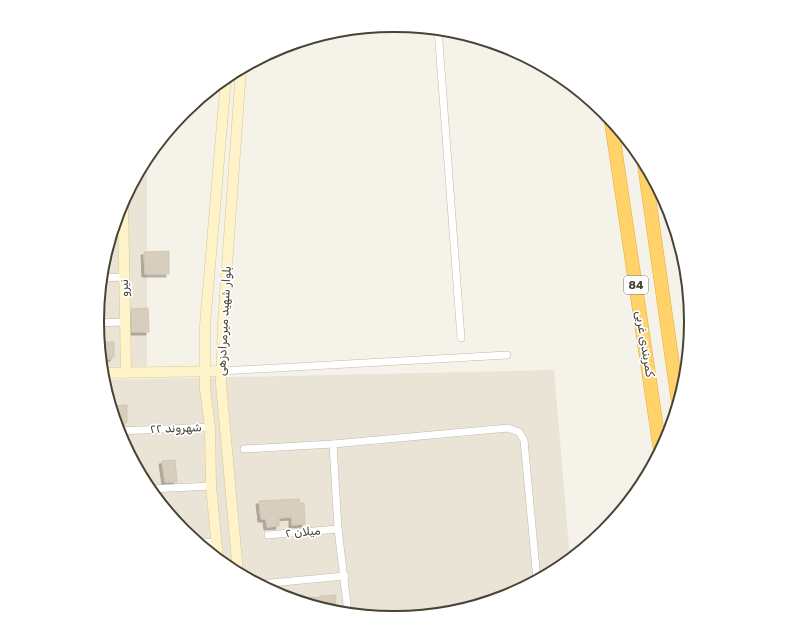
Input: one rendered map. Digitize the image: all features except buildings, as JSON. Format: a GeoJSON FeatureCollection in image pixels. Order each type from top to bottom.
{"type":"FeatureCollection","features":[{"type":"Feature","properties":{"kind":"highway","name":"کمربندی غربی"},"geometry":{"type":"LineString","coordinates":[[613,132],[658,439]]}},
{"type":"Feature","properties":{"kind":"highway","name":"کمربندی غربی"},"geometry":{"type":"LineString","coordinates":[[646,179],[676,387]]}},
{"type":"Feature","properties":{"kind":"main road","name":"بلوار شهید میرمرادزهی"},"geometry":{"type":"LineString","coordinates":[[237,565],[221,382],[223,322],[239,77]]}},
{"type":"Feature","properties":{"kind":"main road","name":"بلوار شهید میرمرادزهی"},"geometry":{"type":"LineString","coordinates":[[218,551],[211,486],[210,427],[205,389],[205,325],[225,87]]}},
{"type":"Feature","properties":{"kind":"main road","name":"نیرو"},"geometry":{"type":"LineString","coordinates":[[123,222],[126,372]]}},
{"type":"Feature","properties":{"kind":"main road"},"geometry":{"type":"LineString","coordinates":[[109,373],[205,370],[222,371]]}},
{"type":"Feature","properties":{"kind":"street"},"geometry":{"type":"LineString","coordinates":[[438,35],[461,338]]}},
{"type":"Feature","properties":{"kind":"street"},"geometry":{"type":"LineString","coordinates":[[119,232],[123,232]]}},
{"type":"Feature","properties":{"kind":"street"},"geometry":{"type":"LineString","coordinates":[[108,278],[123,277]]}},
{"type":"Feature","properties":{"kind":"street"},"geometry":{"type":"LineString","coordinates":[[104,323],[124,322]]}},
{"type":"Feature","properties":{"kind":"street"},"geometry":{"type":"LineString","coordinates":[[222,371],[507,355]]}},
{"type":"Feature","properties":{"kind":"street","name":"شهروند ۲۲"},"geometry":{"type":"LineString","coordinates":[[126,431],[210,427]]}},
{"type":"Feature","properties":{"kind":"street"},"geometry":{"type":"LineString","coordinates":[[244,449],[333,444],[508,428],[519,432],[524,440],[536,573]]}},
{"type":"Feature","properties":{"kind":"street"},"geometry":{"type":"LineString","coordinates":[[333,444],[338,529],[347,607]]}},
{"type":"Feature","properties":{"kind":"street"},"geometry":{"type":"LineString","coordinates":[[158,489],[211,486]]}},
{"type":"Feature","properties":{"kind":"street","name":"میلان ۲"},"geometry":{"type":"LineString","coordinates":[[268,535],[338,529]]}},
{"type":"Feature","properties":{"kind":"street"},"geometry":{"type":"LineString","coordinates":[[207,543],[217,542]]}},
{"type":"Feature","properties":{"kind":"street"},"geometry":{"type":"LineString","coordinates":[[270,583],[344,576]]}},
{"type":"Feature","properties":{"kind":"shaded area"},"geometry":{"type":"Polygon","coordinates":[[[147,171],[147,366],[108,367],[104,322],[107,284],[114,247],[134,193],[147,171]]]}},
{"type":"Feature","properties":{"kind":"shaded area"},"geometry":{"type":"Polygon","coordinates":[[[554,370],[569,551],[539,572],[505,589],[469,601],[432,609],[394,611],[356,609],[301,596],[266,581],[233,562],[203,539],[176,512],[153,482],[134,450],[120,415],[110,380],[554,370]]]}}]}
